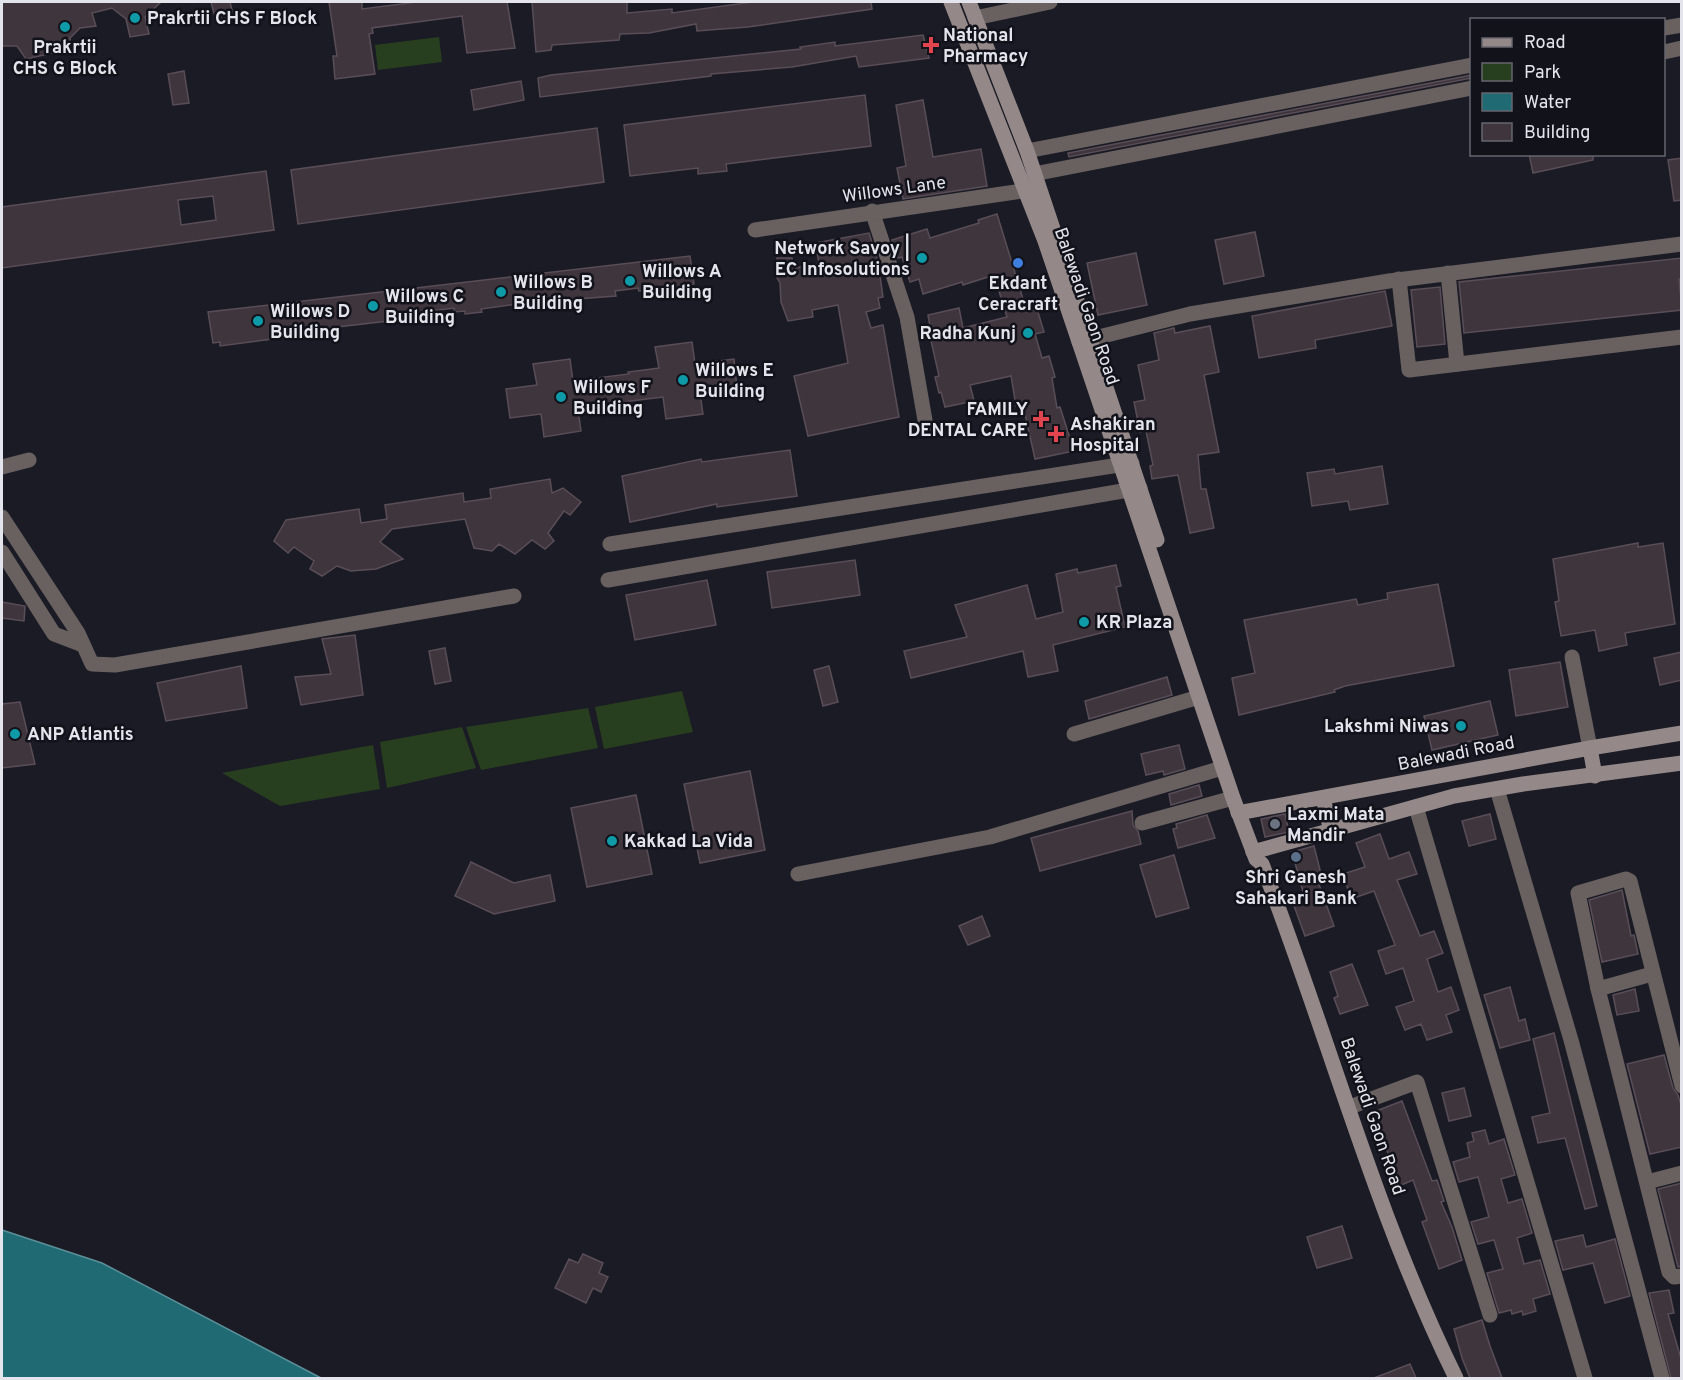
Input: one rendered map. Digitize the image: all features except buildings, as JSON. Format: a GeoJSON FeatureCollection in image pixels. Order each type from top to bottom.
{"type":"FeatureCollection","features":[{"type":"Feature","properties":{"kind":"main road","name":"Balewadi Gaon Road"},"geometry":{"type":"LineString","coordinates":[[951,2],[1033,185],[1243,812],[1427,1320],[1456,1378]]}},
{"type":"Feature","properties":{"kind":"main road","name":"Balewadi Gaon Road"},"geometry":{"type":"LineString","coordinates":[[969,2],[1027,151],[1033,185]]}},
{"type":"Feature","properties":{"kind":"main road","name":"Balewadi Gaon Road"},"geometry":{"type":"LineString","coordinates":[[1134,488],[1222,768],[1233,798],[1243,812]]}},
{"type":"Feature","properties":{"kind":"main road","name":"Balewadi Road"},"geometry":{"type":"LineString","coordinates":[[1243,812],[1590,748],[1682,734]]}},
{"type":"Feature","properties":{"kind":"main road"},"geometry":{"type":"LineString","coordinates":[[1590,748],[1595,776]]}},
{"type":"Feature","properties":{"kind":"main road"},"geometry":{"type":"LineString","coordinates":[[1259,855],[1331,831],[1454,796],[1682,763]]}},
{"type":"Feature","properties":{"kind":"main road"},"geometry":{"type":"LineString","coordinates":[[1323,798],[1331,831]]}},
{"type":"Feature","properties":{"kind":"street"},"geometry":{"type":"LineString","coordinates":[[975,18],[1050,2]]}},
{"type":"Feature","properties":{"kind":"street"},"geometry":{"type":"LineString","coordinates":[[1665,28],[1682,25]]}},
{"type":"Feature","properties":{"kind":"street"},"geometry":{"type":"LineString","coordinates":[[1665,52],[1682,48]]}},
{"type":"Feature","properties":{"kind":"street"},"geometry":{"type":"LineString","coordinates":[[1027,151],[1470,65]]}},
{"type":"Feature","properties":{"kind":"street","name":"Willows Lane"},"geometry":{"type":"LineString","coordinates":[[755,230],[1033,185],[1065,166],[1470,88]]}},
{"type":"Feature","properties":{"kind":"street"},"geometry":{"type":"LineString","coordinates":[[1060,143],[1065,166]]}},
{"type":"Feature","properties":{"kind":"street"},"geometry":{"type":"LineString","coordinates":[[872,211],[907,317],[926,426]]}},
{"type":"Feature","properties":{"kind":"street"},"geometry":{"type":"LineString","coordinates":[[1084,340],[1190,314],[1399,279],[1682,244]]}},
{"type":"Feature","properties":{"kind":"street"},"geometry":{"type":"LineString","coordinates":[[1448,273],[1457,364]]}},
{"type":"Feature","properties":{"kind":"street"},"geometry":{"type":"LineString","coordinates":[[1399,279],[1409,370],[1682,337]]}},
{"type":"Feature","properties":{"kind":"street"},"geometry":{"type":"LineString","coordinates":[[2,467],[29,460]]}},
{"type":"Feature","properties":{"kind":"street"},"geometry":{"type":"LineString","coordinates":[[610,544],[1126,464]]}},
{"type":"Feature","properties":{"kind":"street"},"geometry":{"type":"LineString","coordinates":[[608,579],[1134,488]]}},
{"type":"Feature","properties":{"kind":"street"},"geometry":{"type":"LineString","coordinates":[[2,517],[83,645],[92,664],[115,665],[514,596]]}},
{"type":"Feature","properties":{"kind":"street"},"geometry":{"type":"LineString","coordinates":[[2,552],[54,634],[83,645]]}},
{"type":"Feature","properties":{"kind":"street"},"geometry":{"type":"LineString","coordinates":[[1572,657],[1590,748]]}},
{"type":"Feature","properties":{"kind":"street"},"geometry":{"type":"LineString","coordinates":[[1074,734],[1199,697]]}},
{"type":"Feature","properties":{"kind":"street"},"geometry":{"type":"LineString","coordinates":[[798,874],[990,837],[1222,768]]}},
{"type":"Feature","properties":{"kind":"street"},"geometry":{"type":"LineString","coordinates":[[1497,789],[1571,1040],[1662,1378]]}},
{"type":"Feature","properties":{"kind":"street"},"geometry":{"type":"LineString","coordinates":[[1142,823],[1233,798]]}},
{"type":"Feature","properties":{"kind":"street"},"geometry":{"type":"LineString","coordinates":[[1416,807],[1585,1378]]}},
{"type":"Feature","properties":{"kind":"street"},"geometry":{"type":"LineString","coordinates":[[1682,1086],[1630,881],[1626,879],[1577,894],[1598,989],[1670,1272],[1674,1277],[1682,1276]]}},
{"type":"Feature","properties":{"kind":"street"},"geometry":{"type":"LineString","coordinates":[[1598,989],[1652,974]]}},
{"type":"Feature","properties":{"kind":"street"},"geometry":{"type":"LineString","coordinates":[[1350,1107],[1417,1082],[1490,1315]]}},
{"type":"Feature","properties":{"kind":"street"},"geometry":{"type":"LineString","coordinates":[[1647,1182],[1682,1173]]}},
{"type":"Feature","properties":{"kind":"green space"},"geometry":{"type":"Polygon","coordinates":[[[439,37],[442,62],[378,70],[375,45],[439,37]]]}},
{"type":"Feature","properties":{"kind":"green space"},"geometry":{"type":"Polygon","coordinates":[[[682,691],[693,732],[604,749],[595,707],[682,691]]]}},
{"type":"Feature","properties":{"kind":"green space"},"geometry":{"type":"Polygon","coordinates":[[[588,708],[598,748],[481,770],[466,727],[588,708]]]}},
{"type":"Feature","properties":{"kind":"green space"},"geometry":{"type":"Polygon","coordinates":[[[462,727],[476,768],[387,788],[380,742],[462,727]]]}},
{"type":"Feature","properties":{"kind":"green space"},"geometry":{"type":"Polygon","coordinates":[[[373,745],[380,789],[280,806],[222,773],[373,745]]]}},
{"type":"Feature","properties":{"kind":"water"},"geometry":{"type":"Polygon","coordinates":[[[2,1230],[102,1263],[321,1378],[2,1378],[2,1230]]]}},
{"type":"Feature","properties":{"kind":"place","name":"Prakrtii CHS F Block"},"geometry":{"type":"Point","coordinates":[135,18]}},
{"type":"Feature","properties":{"kind":"place","name":"Prakrtii CHS G Block"},"geometry":{"type":"Point","coordinates":[65,27]}},
{"type":"Feature","properties":{"kind":"place","name":"National Pharmacy"},"geometry":{"type":"Point","coordinates":[931,45]}},
{"type":"Feature","properties":{"kind":"place","name":"Network Savoy | EC Infosolutions"},"geometry":{"type":"Point","coordinates":[922,258]}},
{"type":"Feature","properties":{"kind":"place","name":"Ekdant Ceracraft"},"geometry":{"type":"Point","coordinates":[1018,263]}},
{"type":"Feature","properties":{"kind":"place","name":"Willows A Building"},"geometry":{"type":"Point","coordinates":[630,281]}},
{"type":"Feature","properties":{"kind":"place","name":"Willows B Building"},"geometry":{"type":"Point","coordinates":[501,292]}},
{"type":"Feature","properties":{"kind":"place","name":"Willows C Building"},"geometry":{"type":"Point","coordinates":[373,306]}},
{"type":"Feature","properties":{"kind":"place","name":"Willows D Building"},"geometry":{"type":"Point","coordinates":[258,321]}},
{"type":"Feature","properties":{"kind":"place","name":"Radha Kunj"},"geometry":{"type":"Point","coordinates":[1028,333]}},
{"type":"Feature","properties":{"kind":"place","name":"Willows E Building"},"geometry":{"type":"Point","coordinates":[683,380]}},
{"type":"Feature","properties":{"kind":"place","name":"Willows F Building"},"geometry":{"type":"Point","coordinates":[561,397]}},
{"type":"Feature","properties":{"kind":"place","name":"FAMILY DENTAL CARE"},"geometry":{"type":"Point","coordinates":[1041,419]}},
{"type":"Feature","properties":{"kind":"place","name":"Ashakiran Hospital"},"geometry":{"type":"Point","coordinates":[1056,434]}},
{"type":"Feature","properties":{"kind":"place","name":"KR Plaza"},"geometry":{"type":"Point","coordinates":[1084,622]}},
{"type":"Feature","properties":{"kind":"place","name":"Lakshmi Niwas"},"geometry":{"type":"Point","coordinates":[1461,726]}},
{"type":"Feature","properties":{"kind":"place","name":"ANP Atlantis"},"geometry":{"type":"Point","coordinates":[15,734]}},
{"type":"Feature","properties":{"kind":"place","name":"Laxmi Mata Mandir"},"geometry":{"type":"Point","coordinates":[1275,824]}},
{"type":"Feature","properties":{"kind":"place","name":"Kakkad La Vida"},"geometry":{"type":"Point","coordinates":[612,841]}},
{"type":"Feature","properties":{"kind":"place","name":"Shri Ganesh Sahakari Bank"},"geometry":{"type":"Point","coordinates":[1296,857]}}]}
